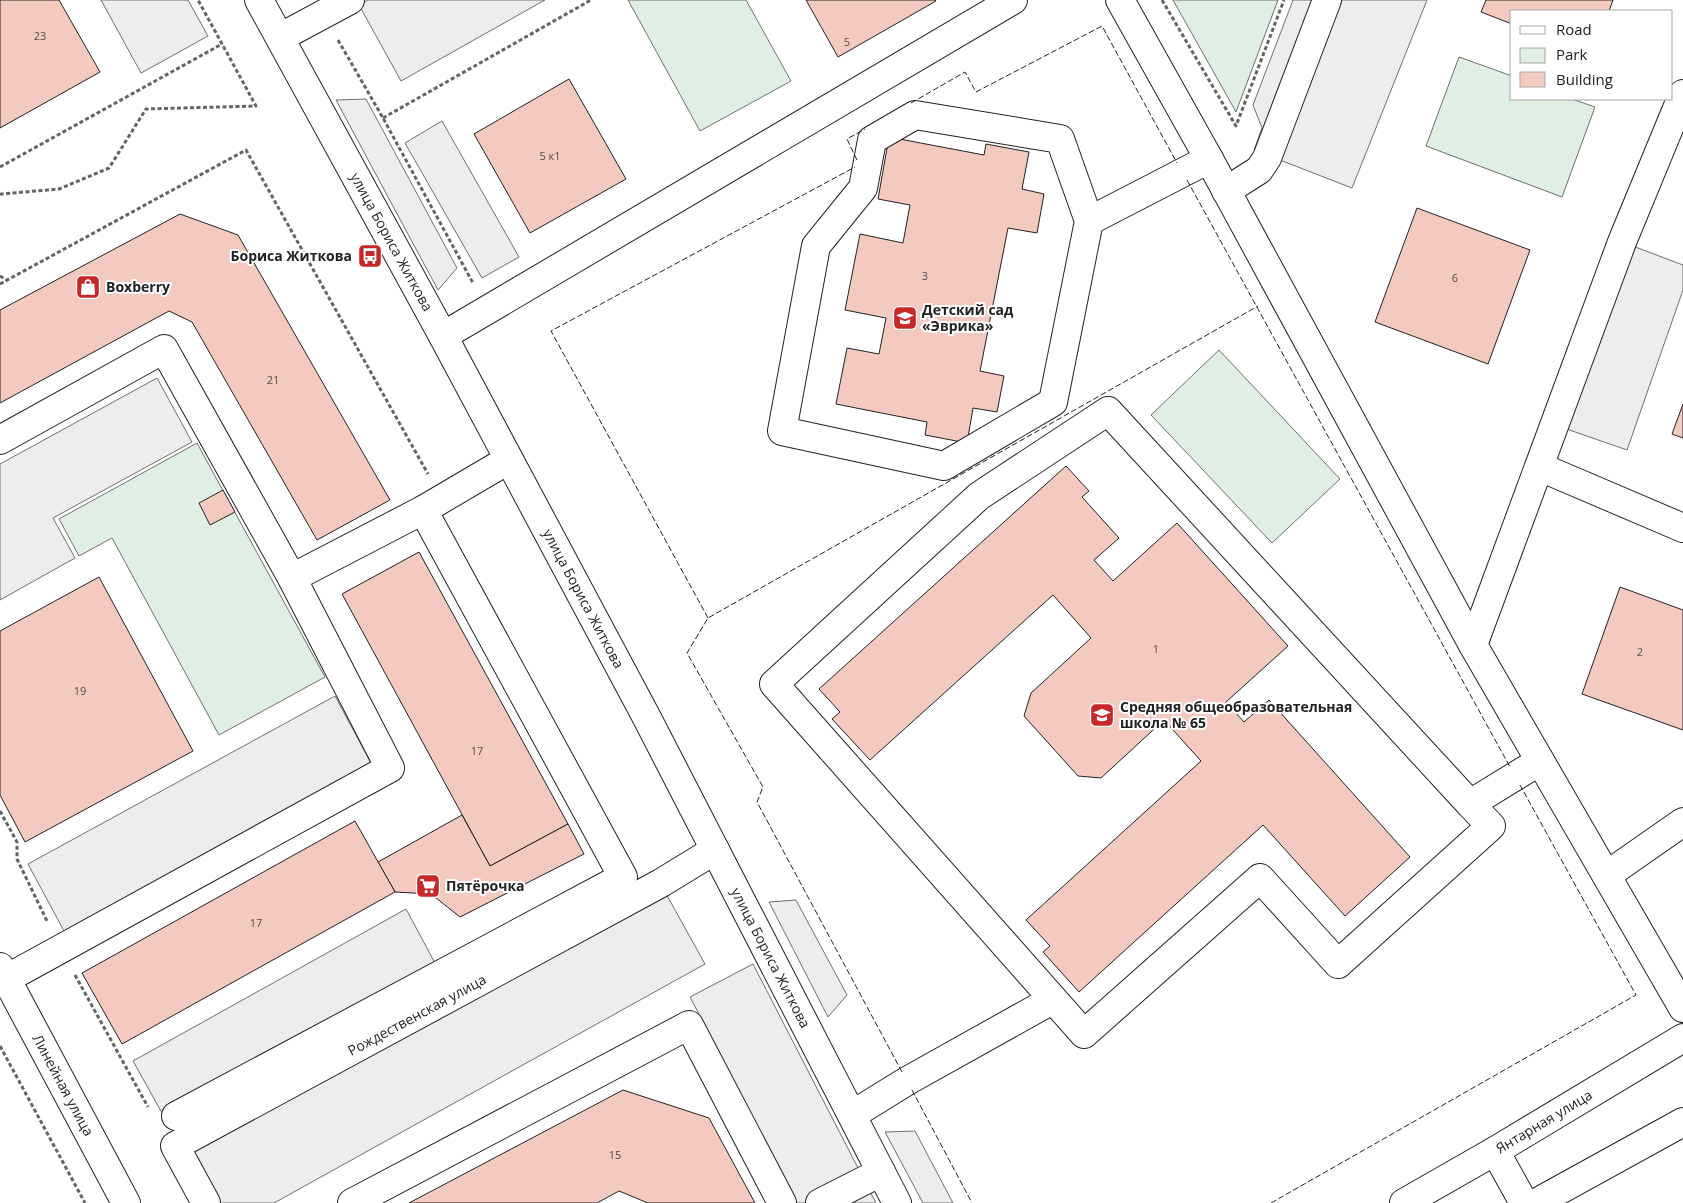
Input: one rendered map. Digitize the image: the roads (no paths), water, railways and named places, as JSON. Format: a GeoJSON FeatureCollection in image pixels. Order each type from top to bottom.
{"type":"FeatureCollection","features":[{"type":"Feature","properties":{"kind":"street","name":"улица Бориса Житкова"},"geometry":{"type":"LineString","coordinates":[[259,0],[281,37],[443,336],[647,718],[897,1203]]}},
{"type":"Feature","properties":{"kind":"street"},"geometry":{"type":"LineString","coordinates":[[281,37],[350,0]]}},
{"type":"Feature","properties":{"kind":"street"},"geometry":{"type":"LineString","coordinates":[[443,336],[1013,0]]}},
{"type":"Feature","properties":{"kind":"street"},"geometry":{"type":"LineString","coordinates":[[1120,0],[1209,159],[1473,645],[1683,1008]]}},
{"type":"Feature","properties":{"kind":"street"},"geometry":{"type":"LineString","coordinates":[[1226,191],[1259,170],[1267,158],[1327,0]]}},
{"type":"Feature","properties":{"kind":"street"},"geometry":{"type":"LineString","coordinates":[[1473,645],[1622,242],[1683,94]]}},
{"type":"Feature","properties":{"kind":"street"},"geometry":{"type":"LineString","coordinates":[[915,115],[1060,139],[1089,221],[1053,402],[944,466],[782,430],[816,246],[863,188],[872,140],[915,115]]}},
{"type":"Feature","properties":{"kind":"street"},"geometry":{"type":"LineString","coordinates":[[1089,221],[1209,159]]}},
{"type":"Feature","properties":{"kind":"street"},"geometry":{"type":"LineString","coordinates":[[0,440],[164,348],[292,578],[390,768],[61,949],[3,973]]}},
{"type":"Feature","properties":{"kind":"street"},"geometry":{"type":"LineString","coordinates":[[1108,411],[1470,804],[1491,826],[1338,964],[1260,878],[1084,1034],[774,684],[980,496],[1108,411]]}},
{"type":"Feature","properties":{"kind":"street"},"geometry":{"type":"LineString","coordinates":[[292,578],[432,504],[508,460]]}},
{"type":"Feature","properties":{"kind":"street"},"geometry":{"type":"LineString","coordinates":[[1540,467],[1683,528]]}},
{"type":"Feature","properties":{"kind":"street"},"geometry":{"type":"LineString","coordinates":[[176,1116],[623,877],[432,504]]}},
{"type":"Feature","properties":{"kind":"street"},"geometry":{"type":"LineString","coordinates":[[1470,804],[1540,761]]}},
{"type":"Feature","properties":{"kind":"street"},"geometry":{"type":"LineString","coordinates":[[1607,875],[1683,822]]}},
{"type":"Feature","properties":{"kind":"street","name":"Рождественская улица"},"geometry":{"type":"LineString","coordinates":[[206,1203],[175,1146],[652,888],[715,850]]}},
{"type":"Feature","properties":{"kind":"street","name":"Линейная улица"},"geometry":{"type":"LineString","coordinates":[[3,973],[126,1203]]}},
{"type":"Feature","properties":{"kind":"street"},"geometry":{"type":"LineString","coordinates":[[852,1114],[1052,1000]]}},
{"type":"Feature","properties":{"kind":"street"},"geometry":{"type":"LineString","coordinates":[[352,1203],[689,1025],[782,1203]]}},
{"type":"Feature","properties":{"kind":"street","name":"Янтарная улица"},"geometry":{"type":"LineString","coordinates":[[1404,1203],[1495,1151],[1683,1038]]}},
{"type":"Feature","properties":{"kind":"street"},"geometry":{"type":"LineString","coordinates":[[1536,1203],[1683,1122]]}},
{"type":"Feature","properties":{"kind":"street"},"geometry":{"type":"LineString","coordinates":[[1495,1151],[1524,1203]]}},
{"type":"Feature","properties":{"kind":"street"},"geometry":{"type":"LineString","coordinates":[[820,1203],[881,1172]]}},
{"type":"Feature","properties":{"kind":"place","name":"Бориса Житкова"},"geometry":{"type":"Point","coordinates":[370,256]}},
{"type":"Feature","properties":{"kind":"place","name":"Boxberry"},"geometry":{"type":"Point","coordinates":[88,287]}},
{"type":"Feature","properties":{"kind":"place","name":"Детский сад «Эврика»"},"geometry":{"type":"Point","coordinates":[905,318]}},
{"type":"Feature","properties":{"kind":"place","name":"Средняя общеобразовательная школа № 65"},"geometry":{"type":"Point","coordinates":[1102,715]}},
{"type":"Feature","properties":{"kind":"place","name":"Пятёрочка"},"geometry":{"type":"Point","coordinates":[428,886]}}]}
